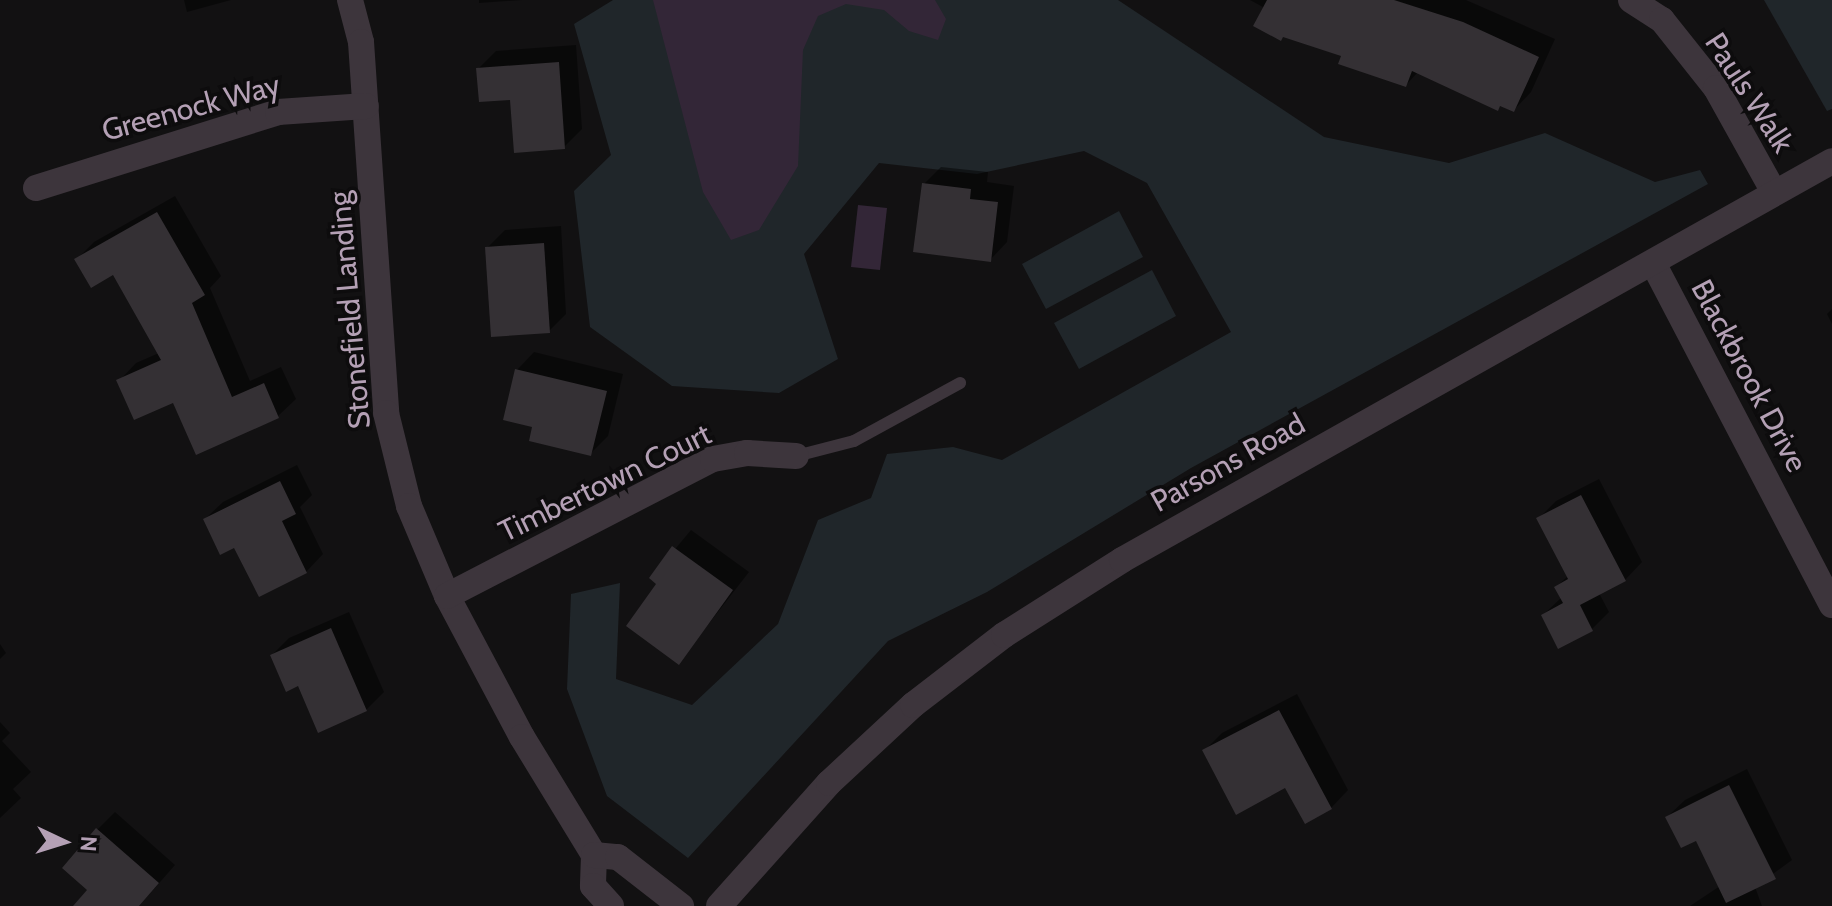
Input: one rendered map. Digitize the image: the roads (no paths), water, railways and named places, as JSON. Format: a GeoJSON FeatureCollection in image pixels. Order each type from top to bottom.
{"type":"FeatureCollection","features":[{"type":"Feature","properties":{"kind":"street","name":"Stonefield Landing"},"geometry":{"type":"LineString","coordinates":[[350,0],[361,42],[386,413],[409,506],[447,596],[522,737],[594,855],[593,886],[611,906]]}},
{"type":"Feature","properties":{"kind":"street","name":"Pauls Walk"},"geometry":{"type":"LineString","coordinates":[[1631,0],[1662,20],[1716,88],[1774,192]]}},
{"type":"Feature","properties":{"kind":"street","name":"Greenock Way"},"geometry":{"type":"LineString","coordinates":[[36,188],[278,112],[366,106]]}},
{"type":"Feature","properties":{"kind":"street","name":"Parsons Road"},"geometry":{"type":"LineString","coordinates":[[719,906],[829,783],[913,705],[1004,635],[1133,553],[1832,161]]}},
{"type":"Feature","properties":{"kind":"street","name":"Blackbrook Drive"},"geometry":{"type":"LineString","coordinates":[[1653,263],[1832,605]]}},
{"type":"Feature","properties":{"kind":"street","name":"Timbertown Court"},"geometry":{"type":"LineString","coordinates":[[447,596],[713,459],[747,453],[796,456]]}},
{"type":"Feature","properties":{"kind":"street"},"geometry":{"type":"LineString","coordinates":[[594,855],[618,857],[681,906]]}},
{"type":"Feature","properties":{"kind":"lane"},"geometry":{"type":"LineString","coordinates":[[796,456],[854,441],[960,383]]}}]}
